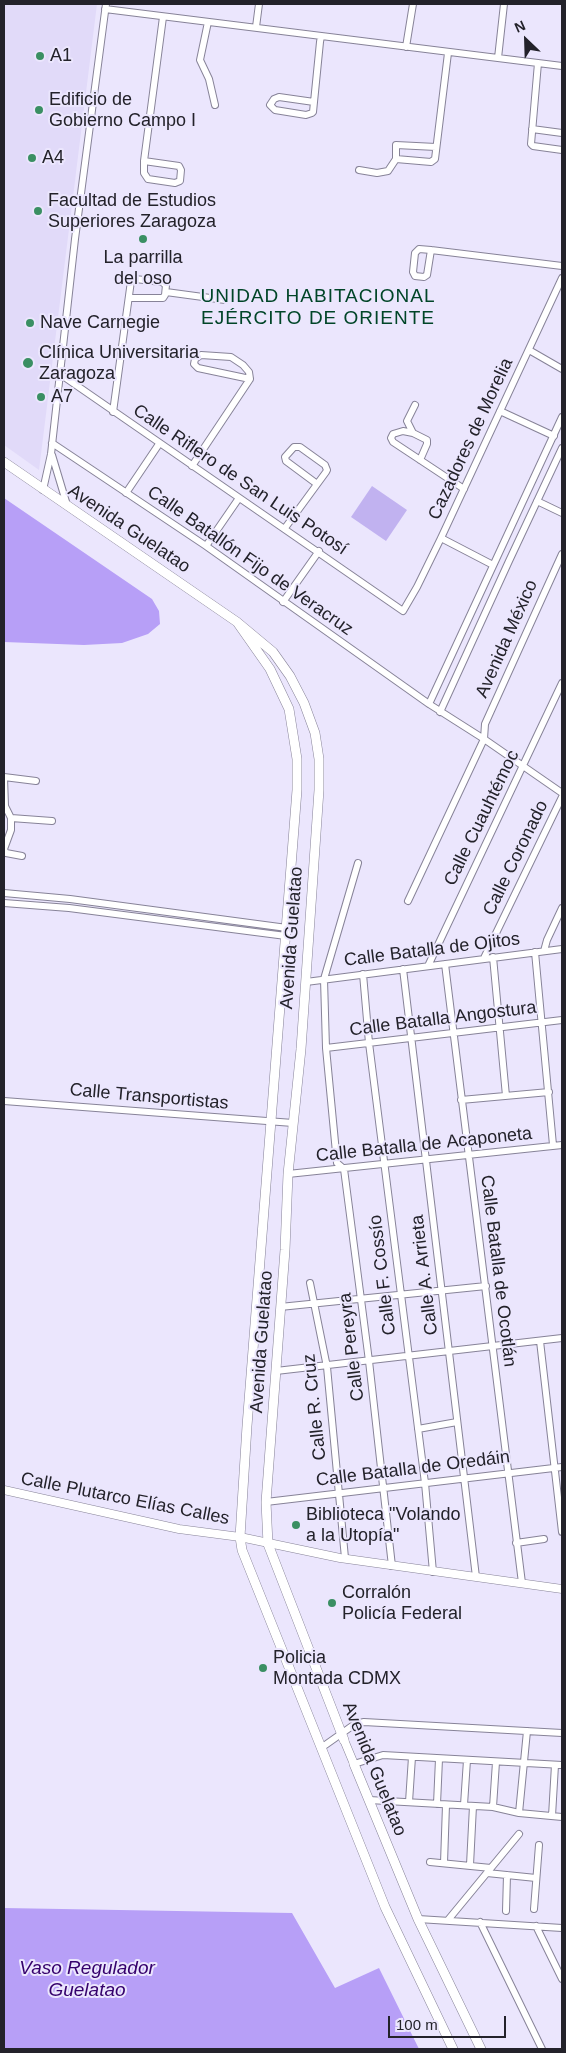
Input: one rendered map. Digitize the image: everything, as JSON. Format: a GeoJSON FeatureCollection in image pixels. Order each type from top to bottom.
{"type":"FeatureCollection","features":[{"type":"Feature","properties":{"kind":"main road","name":"Avenida Guelatao"},"geometry":{"type":"LineString","coordinates":[[4,462],[237,622],[273,652],[290,676],[304,703],[315,733],[319,760],[319,790],[301,1050],[288,1174],[285,1250],[266,1502],[268,1544],[343,1737]]}},
{"type":"Feature","properties":{"kind":"main road","name":"Avenida Guelatao"},"geometry":{"type":"LineString","coordinates":[[237,622],[279,686],[289,709],[295,738],[297,790],[240,1537],[242,1550],[385,1907],[453,2049]]}},
{"type":"Feature","properties":{"kind":"main road","name":"Avenida Guelatao"},"geometry":{"type":"LineString","coordinates":[[354,1764],[418,1919],[481,2049]]}},
{"type":"Feature","properties":{"kind":"street"},"geometry":{"type":"LineString","coordinates":[[256,27],[259,4]]}},
{"type":"Feature","properties":{"kind":"street"},"geometry":{"type":"LineString","coordinates":[[406,47],[413,4]]}},
{"type":"Feature","properties":{"kind":"street"},"geometry":{"type":"LineString","coordinates":[[498,58],[504,4]]}},
{"type":"Feature","properties":{"kind":"street"},"geometry":{"type":"LineString","coordinates":[[43,490],[51,454],[75,238],[106,6],[163,17],[562,66]]}},
{"type":"Feature","properties":{"kind":"street"},"geometry":{"type":"LineString","coordinates":[[144,161],[179,166],[181,170],[179,182],[148,179],[144,173],[144,161],[163,17]]}},
{"type":"Feature","properties":{"kind":"street"},"geometry":{"type":"LineString","coordinates":[[208,22],[200,60],[209,79],[215,105]]}},
{"type":"Feature","properties":{"kind":"street"},"geometry":{"type":"LineString","coordinates":[[314,102],[279,98],[274,99],[270,105],[275,110],[309,115],[313,112],[321,36]]}},
{"type":"Feature","properties":{"kind":"street"},"geometry":{"type":"LineString","coordinates":[[396,159],[431,162],[435,158],[448,53]]}},
{"type":"Feature","properties":{"kind":"street"},"geometry":{"type":"LineString","coordinates":[[538,63],[532,145],[562,150]]}},
{"type":"Feature","properties":{"kind":"street"},"geometry":{"type":"LineString","coordinates":[[532,129],[562,133]]}},
{"type":"Feature","properties":{"kind":"street"},"geometry":{"type":"LineString","coordinates":[[359,170],[383,173],[388,171],[396,159],[398,144],[436,147]]}},
{"type":"Feature","properties":{"kind":"street"},"geometry":{"type":"LineString","coordinates":[[431,250],[428,275],[424,277],[415,276],[413,270],[415,252],[419,249],[431,250],[562,266]]}},
{"type":"Feature","properties":{"kind":"street","name":"Cazadores de Morelia"},"geometry":{"type":"LineString","coordinates":[[403,611],[441,538],[562,278]]}},
{"type":"Feature","properties":{"kind":"street"},"geometry":{"type":"LineString","coordinates":[[113,412],[130,284],[133,280],[162,282],[166,285],[165,297],[161,299],[129,298]]}},
{"type":"Feature","properties":{"kind":"street"},"geometry":{"type":"LineString","coordinates":[[166,292],[225,300]]}},
{"type":"Feature","properties":{"kind":"street"},"geometry":{"type":"LineString","coordinates":[[529,350],[562,369]]}},
{"type":"Feature","properties":{"kind":"street"},"geometry":{"type":"LineString","coordinates":[[192,466],[250,379],[249,372],[232,357],[201,355],[194,361],[198,368],[250,379]]}},
{"type":"Feature","properties":{"kind":"street","name":"Calle Riflero de San Luis Potosí"},"geometry":{"type":"LineString","coordinates":[[60,374],[159,444],[319,551],[403,611]]}},
{"type":"Feature","properties":{"kind":"street"},"geometry":{"type":"LineString","coordinates":[[413,433],[407,421],[415,405]]}},
{"type":"Feature","properties":{"kind":"street"},"geometry":{"type":"LineString","coordinates":[[500,411],[554,436]]}},
{"type":"Feature","properties":{"kind":"street"},"geometry":{"type":"LineString","coordinates":[[429,704],[562,418]]}},
{"type":"Feature","properties":{"kind":"street"},"geometry":{"type":"LineString","coordinates":[[420,460],[428,442],[425,438],[404,430],[396,432],[392,438],[393,442],[420,460],[464,489]]}},
{"type":"Feature","properties":{"kind":"street","name":"Calle Batallón Fijo de Veracruz"},"geometry":{"type":"LineString","coordinates":[[52,443],[206,546],[440,712],[484,738],[562,793]]}},
{"type":"Feature","properties":{"kind":"street"},"geometry":{"type":"LineString","coordinates":[[126,493],[159,444]]}},
{"type":"Feature","properties":{"kind":"street"},"geometry":{"type":"LineString","coordinates":[[285,528],[326,472],[326,466],[300,447],[294,447],[285,457],[286,462],[317,484]]}},
{"type":"Feature","properties":{"kind":"street"},"geometry":{"type":"LineString","coordinates":[[440,712],[562,448]]}},
{"type":"Feature","properties":{"kind":"street"},"geometry":{"type":"LineString","coordinates":[[51,454],[67,506]]}},
{"type":"Feature","properties":{"kind":"street"},"geometry":{"type":"LineString","coordinates":[[206,546],[239,498]]}},
{"type":"Feature","properties":{"kind":"street"},"geometry":{"type":"LineString","coordinates":[[537,501],[562,513]]}},
{"type":"Feature","properties":{"kind":"street"},"geometry":{"type":"LineString","coordinates":[[441,538],[493,565]]}},
{"type":"Feature","properties":{"kind":"street"},"geometry":{"type":"LineString","coordinates":[[283,602],[319,551]]}},
{"type":"Feature","properties":{"kind":"street","name":"Avenida México"},"geometry":{"type":"LineString","coordinates":[[408,900],[484,738],[485,724],[562,554]]}},
{"type":"Feature","properties":{"kind":"street"},"geometry":{"type":"LineString","coordinates":[[456,647],[466,653]]}},
{"type":"Feature","properties":{"kind":"street","name":"Calle Cuauhtémoc"},"geometry":{"type":"LineString","coordinates":[[428,966],[562,683]]}},
{"type":"Feature","properties":{"kind":"street"},"geometry":{"type":"LineString","coordinates":[[22,856],[6,853],[4,849],[11,830],[11,818],[5,806],[4,777],[36,781]]}},
{"type":"Feature","properties":{"kind":"street","name":"Calle Coronado"},"geometry":{"type":"LineString","coordinates":[[484,958],[562,797]]}},
{"type":"Feature","properties":{"kind":"street"},"geometry":{"type":"LineString","coordinates":[[11,818],[52,821]]}},
{"type":"Feature","properties":{"kind":"street","name":"Calle Pereyra"},"geometry":{"type":"LineString","coordinates":[[358,863],[324,979],[326,1048],[337,1163],[344,1169],[362,1300],[392,1566]]}},
{"type":"Feature","properties":{"kind":"street"},"geometry":{"type":"LineString","coordinates":[[4,893],[70,899],[286,932]]}},
{"type":"Feature","properties":{"kind":"street"},"geometry":{"type":"LineString","coordinates":[[28,895],[28,905]]}},
{"type":"Feature","properties":{"kind":"street"},"geometry":{"type":"LineString","coordinates":[[69,908],[70,899]]}},
{"type":"Feature","properties":{"kind":"street"},"geometry":{"type":"LineString","coordinates":[[4,903],[69,908],[286,932]]}},
{"type":"Feature","properties":{"kind":"street"},"geometry":{"type":"LineString","coordinates":[[544,951],[562,908]]}},
{"type":"Feature","properties":{"kind":"street","name":"Calle Batalla de Ojitos"},"geometry":{"type":"LineString","coordinates":[[306,982],[562,949]]}},
{"type":"Feature","properties":{"kind":"street"},"geometry":{"type":"LineString","coordinates":[[535,952],[553,1146]]}},
{"type":"Feature","properties":{"kind":"street"},"geometry":{"type":"LineString","coordinates":[[493,957],[506,1096]]}},
{"type":"Feature","properties":{"kind":"street","name":"Calle Batalla de Ocotlán"},"geometry":{"type":"LineString","coordinates":[[445,964],[522,1583]]}},
{"type":"Feature","properties":{"kind":"street","name":"Calle A. Arrieta"},"geometry":{"type":"LineString","coordinates":[[403,969],[476,1577]]}},
{"type":"Feature","properties":{"kind":"street","name":"Calle F. Cossío"},"geometry":{"type":"LineString","coordinates":[[363,974],[369,1043],[408,1357],[426,1483],[433,1572]]}},
{"type":"Feature","properties":{"kind":"street","name":"Calle Batalla Angostura"},"geometry":{"type":"LineString","coordinates":[[326,1048],[562,1020]]}},
{"type":"Feature","properties":{"kind":"street"},"geometry":{"type":"LineString","coordinates":[[461,1100],[549,1092]]}},
{"type":"Feature","properties":{"kind":"street","name":"Calle Transportistas"},"geometry":{"type":"LineString","coordinates":[[4,1101],[293,1123]]}},
{"type":"Feature","properties":{"kind":"street","name":"Calle Batalla de Acaponeta"},"geometry":{"type":"LineString","coordinates":[[288,1174],[562,1145]]}},
{"type":"Feature","properties":{"kind":"street","name":"Calle R. Cruz"},"geometry":{"type":"LineString","coordinates":[[310,1283],[316,1305],[327,1367],[345,1558]]}},
{"type":"Feature","properties":{"kind":"street"},"geometry":{"type":"LineString","coordinates":[[280,1307],[316,1305],[486,1286]]}},
{"type":"Feature","properties":{"kind":"street"},"geometry":{"type":"LineString","coordinates":[[276,1371],[327,1367],[562,1338]]}},
{"type":"Feature","properties":{"kind":"street"},"geometry":{"type":"LineString","coordinates":[[540,1341],[559,1468],[562,1532]]}},
{"type":"Feature","properties":{"kind":"street"},"geometry":{"type":"LineString","coordinates":[[418,1429],[458,1422]]}},
{"type":"Feature","properties":{"kind":"street","name":"Calle Batalla de Oredáin"},"geometry":{"type":"LineString","coordinates":[[266,1502],[559,1468]]}},
{"type":"Feature","properties":{"kind":"street","name":"Calle Plutarco Elías Calles"},"geometry":{"type":"LineString","coordinates":[[4,1490],[179,1529],[240,1537],[268,1544],[392,1566],[562,1589]]}},
{"type":"Feature","properties":{"kind":"street"},"geometry":{"type":"LineString","coordinates":[[516,1543],[544,1539]]}},
{"type":"Feature","properties":{"kind":"street"},"geometry":{"type":"LineString","coordinates":[[321,1748],[343,1737],[355,1724],[364,1722],[562,1733]]}},
{"type":"Feature","properties":{"kind":"street"},"geometry":{"type":"LineString","coordinates":[[519,1813],[527,1731]]}},
{"type":"Feature","properties":{"kind":"street","name":"Avenida Guelatao"},"geometry":{"type":"LineString","coordinates":[[343,1737],[354,1764]]}},
{"type":"Feature","properties":{"kind":"street"},"geometry":{"type":"LineString","coordinates":[[354,1764],[382,1754],[559,1765],[552,1816]]}},
{"type":"Feature","properties":{"kind":"street"},"geometry":{"type":"LineString","coordinates":[[409,1802],[412,1757]]}},
{"type":"Feature","properties":{"kind":"street"},"geometry":{"type":"LineString","coordinates":[[437,1804],[439,1759]]}},
{"type":"Feature","properties":{"kind":"street"},"geometry":{"type":"LineString","coordinates":[[464,1805],[467,1760]]}},
{"type":"Feature","properties":{"kind":"street"},"geometry":{"type":"LineString","coordinates":[[493,1808],[496,1762]]}},
{"type":"Feature","properties":{"kind":"street"},"geometry":{"type":"LineString","coordinates":[[369,1800],[464,1805],[562,1817]]}},
{"type":"Feature","properties":{"kind":"street"},"geometry":{"type":"LineString","coordinates":[[444,1863],[446,1805]]}},
{"type":"Feature","properties":{"kind":"street"},"geometry":{"type":"LineString","coordinates":[[470,1865],[473,1806]]}},
{"type":"Feature","properties":{"kind":"street"},"geometry":{"type":"LineString","coordinates":[[448,1920],[519,1834]]}},
{"type":"Feature","properties":{"kind":"street"},"geometry":{"type":"LineString","coordinates":[[534,1909],[539,1845]]}},
{"type":"Feature","properties":{"kind":"street"},"geometry":{"type":"LineString","coordinates":[[430,1862],[470,1865],[507,1875],[536,1878]]}},
{"type":"Feature","properties":{"kind":"street"},"geometry":{"type":"LineString","coordinates":[[506,1911],[507,1875]]}},
{"type":"Feature","properties":{"kind":"street"},"geometry":{"type":"LineString","coordinates":[[418,1919],[562,1928]]}},
{"type":"Feature","properties":{"kind":"street"},"geometry":{"type":"LineString","coordinates":[[480,1922],[542,2049]]}},
{"type":"Feature","properties":{"kind":"street"},"geometry":{"type":"LineString","coordinates":[[536,1926],[562,1979]]}},
{"type":"Feature","properties":{"kind":"shaded area","name":"Facultad de Estudios Superiores Zaragoza"},"geometry":{"type":"Polygon","coordinates":[[[4,4],[97,4],[39,470],[4,445],[4,4]]]}},
{"type":"Feature","properties":{"kind":"shaded area"},"geometry":{"type":"Polygon","coordinates":[[[372,486],[407,510],[386,541],[351,517],[372,486]]]}},
{"type":"Feature","properties":{"kind":"water"},"geometry":{"type":"Polygon","coordinates":[[[4,498],[152,599],[159,611],[160,624],[148,634],[122,643],[84,645],[4,642],[4,498]]]}},
{"type":"Feature","properties":{"kind":"water","name":"Vaso Regulador Guelatao"},"geometry":{"type":"Polygon","coordinates":[[[4,1908],[292,1913],[335,1988],[379,1968],[419,2049],[4,2049],[4,1908]]]}},
{"type":"Feature","properties":{"kind":"place","name":"A1"},"geometry":{"type":"Point","coordinates":[40,56]}},
{"type":"Feature","properties":{"kind":"place","name":"Edificio de Gobierno Campo I"},"geometry":{"type":"Point","coordinates":[39,110]}},
{"type":"Feature","properties":{"kind":"place","name":"A4"},"geometry":{"type":"Point","coordinates":[32,158]}},
{"type":"Feature","properties":{"kind":"place","name":"Facultad de Estudios Superiores Zaragoza"},"geometry":{"type":"Point","coordinates":[38,211]}},
{"type":"Feature","properties":{"kind":"place","name":"La parrilla del oso"},"geometry":{"type":"Point","coordinates":[143,239]}},
{"type":"Feature","properties":{"kind":"place","name":"Nave Carnegie"},"geometry":{"type":"Point","coordinates":[30,323]}},
{"type":"Feature","properties":{"kind":"place","name":"Clínica Universitaria Zaragoza"},"geometry":{"type":"Point","coordinates":[28,363]}},
{"type":"Feature","properties":{"kind":"place","name":"A7"},"geometry":{"type":"Point","coordinates":[41,397]}},
{"type":"Feature","properties":{"kind":"place","name":"Biblioteca \"Volando a la Utopía\""},"geometry":{"type":"Point","coordinates":[296,1525]}},
{"type":"Feature","properties":{"kind":"place","name":"Corralón Policía Federal"},"geometry":{"type":"Point","coordinates":[332,1603]}},
{"type":"Feature","properties":{"kind":"place","name":"Policia Montada CDMX"},"geometry":{"type":"Point","coordinates":[263,1668]}},
{"type":"Feature","properties":{"kind":"district","name":"UNIDAD HABITACIONAL EJÉRCITO DE ORIENTE"},"geometry":{"type":"Point","coordinates":[318,308]}}]}
